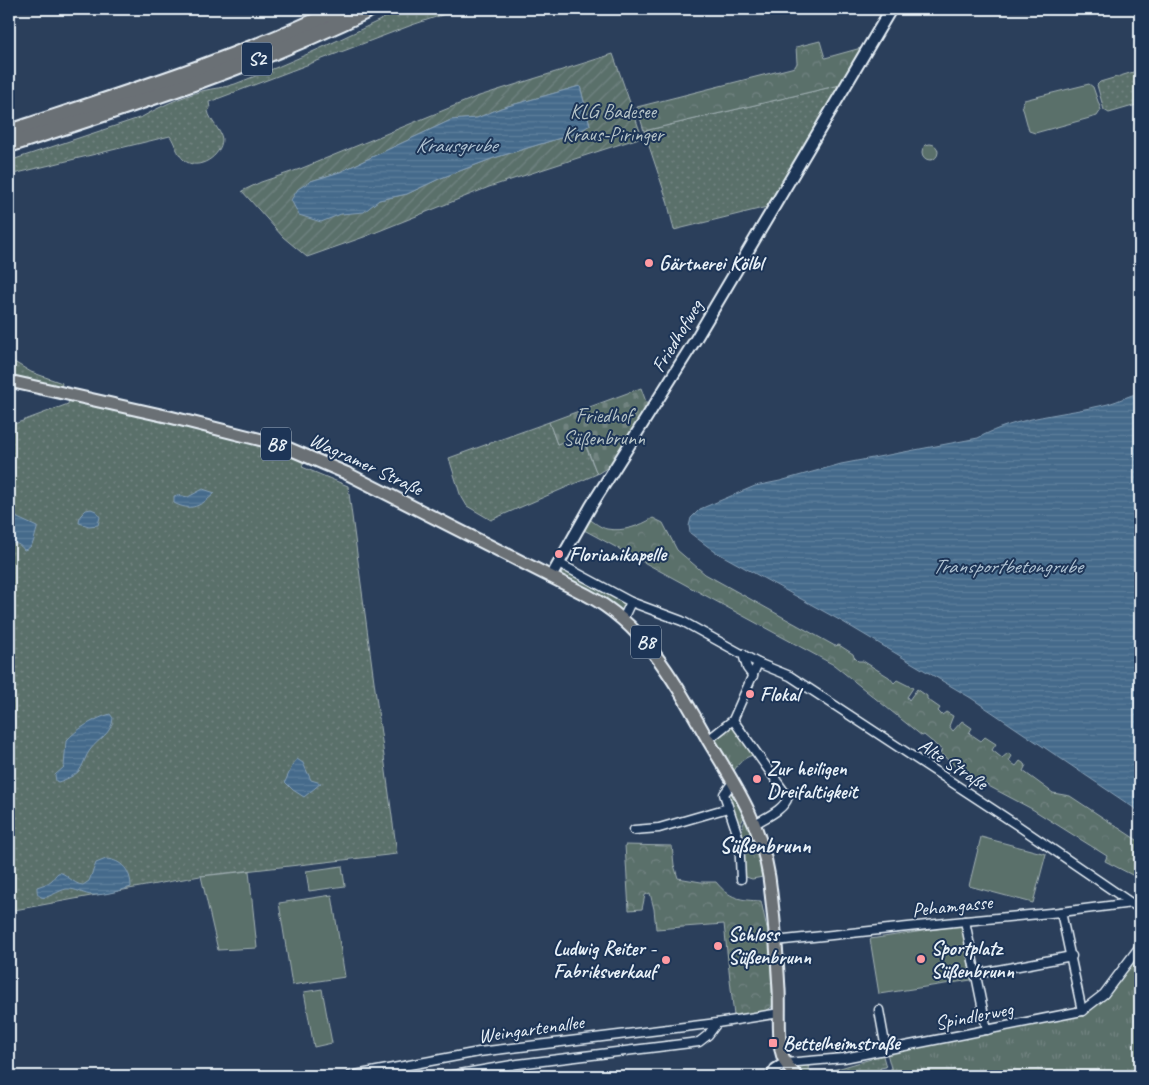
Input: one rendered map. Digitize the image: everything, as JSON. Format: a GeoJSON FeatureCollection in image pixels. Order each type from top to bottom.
{"type":"FeatureCollection","features":[{"type":"Feature","properties":{"kind":"highway","name":"S2"},"geometry":{"type":"LineString","coordinates":[[9,132],[197,68],[277,38],[341,9]]}},
{"type":"Feature","properties":{"kind":"highway","name":"S2"},"geometry":{"type":"LineString","coordinates":[[9,145],[164,95],[228,71],[371,9]]}},
{"type":"Feature","properties":{"kind":"main road","name":"Wagramer Straße"},"geometry":{"type":"LineString","coordinates":[[9,381],[278,444],[346,473],[551,577]]}},
{"type":"Feature","properties":{"kind":"main road","name":"B8"},"geometry":{"type":"LineString","coordinates":[[551,577],[596,600],[623,619],[665,666],[733,782],[755,824],[762,842],[767,869],[775,941],[781,1051],[786,1063],[796,1076]]}},
{"type":"Feature","properties":{"kind":"street","name":"Friedhofweg"},"geometry":{"type":"LineString","coordinates":[[551,577],[596,498],[694,342],[891,9]]}},
{"type":"Feature","properties":{"kind":"street","name":"Alte Straße"},"geometry":{"type":"LineString","coordinates":[[559,562],[631,602],[682,621],[758,663],[790,676],[1017,824],[1140,909]]}},
{"type":"Feature","properties":{"kind":"street"},"geometry":{"type":"LineString","coordinates":[[623,619],[631,602]]}},
{"type":"Feature","properties":{"kind":"street"},"geometry":{"type":"LineString","coordinates":[[743,654],[747,668],[753,676]]}},
{"type":"Feature","properties":{"kind":"street"},"geometry":{"type":"LineString","coordinates":[[708,740],[734,720],[758,663]]}},
{"type":"Feature","properties":{"kind":"street"},"geometry":{"type":"LineString","coordinates":[[734,720],[788,797],[781,808],[755,824]]}},
{"type":"Feature","properties":{"kind":"street"},"geometry":{"type":"LineString","coordinates":[[733,782],[724,794],[739,839],[741,880]]}},
{"type":"Feature","properties":{"kind":"street"},"geometry":{"type":"LineString","coordinates":[[634,830],[658,828],[728,808]]}},
{"type":"Feature","properties":{"kind":"street","name":"Pehamgasse"},"geometry":{"type":"LineString","coordinates":[[775,941],[1132,903]]}},
{"type":"Feature","properties":{"kind":"street"},"geometry":{"type":"LineString","coordinates":[[1061,912],[1072,956],[1082,1011]]}},
{"type":"Feature","properties":{"kind":"street"},"geometry":{"type":"LineString","coordinates":[[965,921],[987,1030]]}},
{"type":"Feature","properties":{"kind":"street","name":"Spindlerweg"},"geometry":{"type":"LineString","coordinates":[[786,1063],[844,1058],[1082,1011],[1104,994],[1140,946]]}},
{"type":"Feature","properties":{"kind":"street"},"geometry":{"type":"LineString","coordinates":[[976,974],[1072,956]]}},
{"type":"Feature","properties":{"kind":"street"},"geometry":{"type":"LineString","coordinates":[[879,1010],[886,1049]]}},
{"type":"Feature","properties":{"kind":"street","name":"Weingartenallee"},"geometry":{"type":"LineString","coordinates":[[350,1076],[480,1052],[717,1023],[780,1013]]}},
{"type":"Feature","properties":{"kind":"street","name":"Weingartenallee"},"geometry":{"type":"LineString","coordinates":[[448,1076],[518,1064],[699,1042],[708,1035],[717,1023]]}},
{"type":"Feature","properties":{"kind":"street"},"geometry":{"type":"LineString","coordinates":[[772,1076],[776,1069],[786,1063]]}},
{"type":"Feature","properties":{"kind":"green space"},"geometry":{"type":"Polygon","coordinates":[[[403,9],[460,9],[412,25],[209,102],[209,115],[220,132],[222,139],[221,145],[214,156],[202,163],[190,163],[184,160],[170,136],[9,175],[9,161],[142,117],[194,93],[235,84],[278,67],[403,9]]]}},
{"type":"Feature","properties":{"kind":"green space"},"geometry":{"type":"Polygon","coordinates":[[[820,41],[825,58],[863,49],[840,85],[644,131],[637,107],[795,67],[797,63],[796,47],[820,41]]]}},
{"type":"Feature","properties":{"kind":"green space","name":"KLG Badesee Kraus-Piringer"},"geometry":{"type":"Polygon","coordinates":[[[613,54],[642,137],[489,187],[364,237],[307,257],[283,237],[242,191],[261,182],[300,169],[476,97],[613,54]],[[580,86],[501,108],[477,118],[451,120],[340,172],[311,181],[341,214],[364,211],[379,200],[407,194],[441,178],[494,158],[577,133],[590,125],[580,86]]]}},
{"type":"Feature","properties":{"kind":"green space"},"geometry":{"type":"Polygon","coordinates":[[[1140,70],[1140,104],[1109,113],[1104,110],[1097,85],[1100,82],[1140,70]]]}},
{"type":"Feature","properties":{"kind":"green space"},"geometry":{"type":"Polygon","coordinates":[[[1089,84],[1093,87],[1101,110],[1097,116],[1035,133],[1029,131],[1022,105],[1024,100],[1089,84]]]}},
{"type":"Feature","properties":{"kind":"green space"},"geometry":{"type":"Polygon","coordinates":[[[840,85],[771,206],[674,230],[667,200],[644,131],[840,85]]]}},
{"type":"Feature","properties":{"kind":"green space"},"geometry":{"type":"Polygon","coordinates":[[[930,144],[938,152],[930,160],[922,152],[930,144]]]}},
{"type":"Feature","properties":{"kind":"green space"},"geometry":{"type":"Polygon","coordinates":[[[9,359],[31,372],[62,383],[61,387],[9,376],[9,359]]]}},
{"type":"Feature","properties":{"kind":"green space","name":"Friedhof Süßenbrunn"},"geometry":{"type":"Polygon","coordinates":[[[641,388],[649,410],[629,437],[624,439],[625,443],[610,466],[597,474],[582,435],[557,444],[549,422],[641,388]]]}},
{"type":"Feature","properties":{"kind":"green space"},"geometry":{"type":"Polygon","coordinates":[[[69,400],[243,438],[305,458],[302,467],[348,486],[397,854],[200,876],[9,911],[9,426],[68,404],[69,400]]]}},
{"type":"Feature","properties":{"kind":"green space"},"geometry":{"type":"Polygon","coordinates":[[[549,422],[557,444],[581,435],[597,474],[491,520],[467,506],[460,494],[449,458],[549,422]]]}},
{"type":"Feature","properties":{"kind":"green space"},"geometry":{"type":"Polygon","coordinates":[[[653,518],[663,523],[677,550],[705,574],[835,646],[839,645],[853,654],[858,661],[863,661],[889,677],[894,683],[897,680],[913,688],[907,697],[909,700],[917,689],[940,708],[938,711],[942,715],[946,712],[953,716],[949,726],[953,731],[962,721],[972,728],[969,733],[981,741],[985,737],[996,744],[992,750],[1002,758],[1008,753],[1012,756],[1009,761],[1016,766],[1020,761],[1026,765],[1023,771],[1053,793],[1070,796],[1140,842],[1140,879],[1105,861],[1107,856],[1032,809],[962,772],[940,753],[942,750],[834,665],[582,530],[589,519],[605,528],[619,530],[643,524],[653,518]]]}},
{"type":"Feature","properties":{"kind":"green space"},"geometry":{"type":"Polygon","coordinates":[[[563,568],[625,602],[624,611],[562,576],[561,571],[563,568]]]}},
{"type":"Feature","properties":{"kind":"green space"},"geometry":{"type":"Polygon","coordinates":[[[732,725],[754,755],[742,760],[734,771],[714,737],[732,725]]]}},
{"type":"Feature","properties":{"kind":"green space"},"geometry":{"type":"Polygon","coordinates":[[[731,789],[746,816],[738,830],[728,798],[731,789]]]}},
{"type":"Feature","properties":{"kind":"green space"},"geometry":{"type":"Polygon","coordinates":[[[746,819],[757,845],[763,877],[752,879],[746,877],[741,871],[740,850],[745,847],[742,833],[746,819]]]}},
{"type":"Feature","properties":{"kind":"green space"},"geometry":{"type":"Polygon","coordinates":[[[981,837],[1046,854],[1033,903],[969,886],[981,837]]]}},
{"type":"Feature","properties":{"kind":"green space"},"geometry":{"type":"Polygon","coordinates":[[[625,845],[672,846],[674,865],[678,878],[701,882],[716,882],[726,892],[736,898],[761,901],[769,938],[773,1006],[766,1011],[734,1016],[724,924],[656,929],[650,893],[645,895],[642,909],[629,910],[625,845]]]}},
{"type":"Feature","properties":{"kind":"green space"},"geometry":{"type":"Polygon","coordinates":[[[342,866],[345,886],[309,891],[306,871],[342,866]]]}},
{"type":"Feature","properties":{"kind":"green space"},"geometry":{"type":"Polygon","coordinates":[[[249,871],[257,948],[218,950],[201,876],[249,871]]]}},
{"type":"Feature","properties":{"kind":"green space"},"geometry":{"type":"Polygon","coordinates":[[[332,895],[345,977],[292,985],[279,903],[332,895]]]}},
{"type":"Feature","properties":{"kind":"green space","name":"Sportplatz Süßenbrunn"},"geometry":{"type":"Polygon","coordinates":[[[963,925],[971,980],[879,994],[870,939],[963,925]]]}},
{"type":"Feature","properties":{"kind":"green space"},"geometry":{"type":"Polygon","coordinates":[[[1140,946],[1140,1076],[893,1076],[886,1049],[1082,1011],[1104,994],[1140,946]]]}},
{"type":"Feature","properties":{"kind":"green space"},"geometry":{"type":"Polygon","coordinates":[[[322,989],[332,1043],[314,1047],[304,992],[322,989]]]}},
{"type":"Feature","properties":{"kind":"green space"},"geometry":{"type":"Polygon","coordinates":[[[881,1054],[886,1067],[880,1068],[881,1075],[805,1076],[798,1067],[799,1064],[808,1065],[810,1072],[814,1072],[816,1075],[871,1059],[872,1055],[881,1054]]]}},
{"type":"Feature","properties":{"kind":"water","name":"Krausgrube"},"geometry":{"type":"Polygon","coordinates":[[[580,86],[590,125],[577,133],[494,158],[441,178],[407,194],[379,200],[364,212],[341,214],[321,222],[299,215],[291,200],[298,189],[311,181],[340,172],[451,120],[477,118],[501,108],[580,86]]]}},
{"type":"Feature","properties":{"kind":"water","name":"Transportbetongrube"},"geometry":{"type":"Polygon","coordinates":[[[1140,393],[1140,812],[971,698],[843,622],[714,551],[690,533],[691,518],[700,509],[755,486],[841,464],[978,438],[1025,420],[1091,408],[1140,393]]]}},
{"type":"Feature","properties":{"kind":"water"},"geometry":{"type":"Polygon","coordinates":[[[203,489],[215,493],[196,506],[186,507],[174,503],[174,496],[188,497],[203,489]]]}},
{"type":"Feature","properties":{"kind":"water"},"geometry":{"type":"Polygon","coordinates":[[[86,510],[96,511],[100,517],[98,525],[89,526],[79,523],[80,516],[86,510]]]}},
{"type":"Feature","properties":{"kind":"water"},"geometry":{"type":"Polygon","coordinates":[[[9,514],[37,527],[33,542],[27,549],[24,550],[18,544],[9,543],[9,514]]]}},
{"type":"Feature","properties":{"kind":"water"},"geometry":{"type":"Polygon","coordinates":[[[110,714],[113,718],[110,728],[90,750],[79,771],[66,779],[56,781],[55,775],[64,767],[66,741],[86,724],[110,714]]]}},
{"type":"Feature","properties":{"kind":"water"},"geometry":{"type":"Polygon","coordinates":[[[297,759],[303,763],[311,780],[321,783],[304,797],[285,782],[297,759]]]}},
{"type":"Feature","properties":{"kind":"water"},"geometry":{"type":"Polygon","coordinates":[[[106,859],[117,862],[124,867],[131,881],[131,887],[98,895],[90,895],[70,889],[43,898],[38,894],[37,887],[50,881],[58,873],[83,885],[89,881],[96,863],[106,859]]]}},
{"type":"Feature","properties":{"kind":"place","name":"Gärtnerei Kölbl"},"geometry":{"type":"Point","coordinates":[649,263]}},
{"type":"Feature","properties":{"kind":"place","name":"Florianikapelle"},"geometry":{"type":"Point","coordinates":[559,554]}},
{"type":"Feature","properties":{"kind":"place","name":"Flokal"},"geometry":{"type":"Point","coordinates":[750,694]}},
{"type":"Feature","properties":{"kind":"place","name":"Zur heiligen Dreifaltigkeit"},"geometry":{"type":"Point","coordinates":[757,779]}},
{"type":"Feature","properties":{"kind":"place","name":"Schloss Süßenbrunn"},"geometry":{"type":"Point","coordinates":[718,946]}},
{"type":"Feature","properties":{"kind":"place","name":"Sportplatz Süßenbrunn"},"geometry":{"type":"Point","coordinates":[921,959]}},
{"type":"Feature","properties":{"kind":"place","name":"Ludwig Reiter - Fabriksverkauf"},"geometry":{"type":"Point","coordinates":[666,960]}},
{"type":"Feature","properties":{"kind":"place","name":"Bettelheimstraße"},"geometry":{"type":"Point","coordinates":[773,1043]}},
{"type":"Feature","properties":{"kind":"district","name":"Süßenbrunn"},"geometry":{"type":"Point","coordinates":[765,846]}}]}
